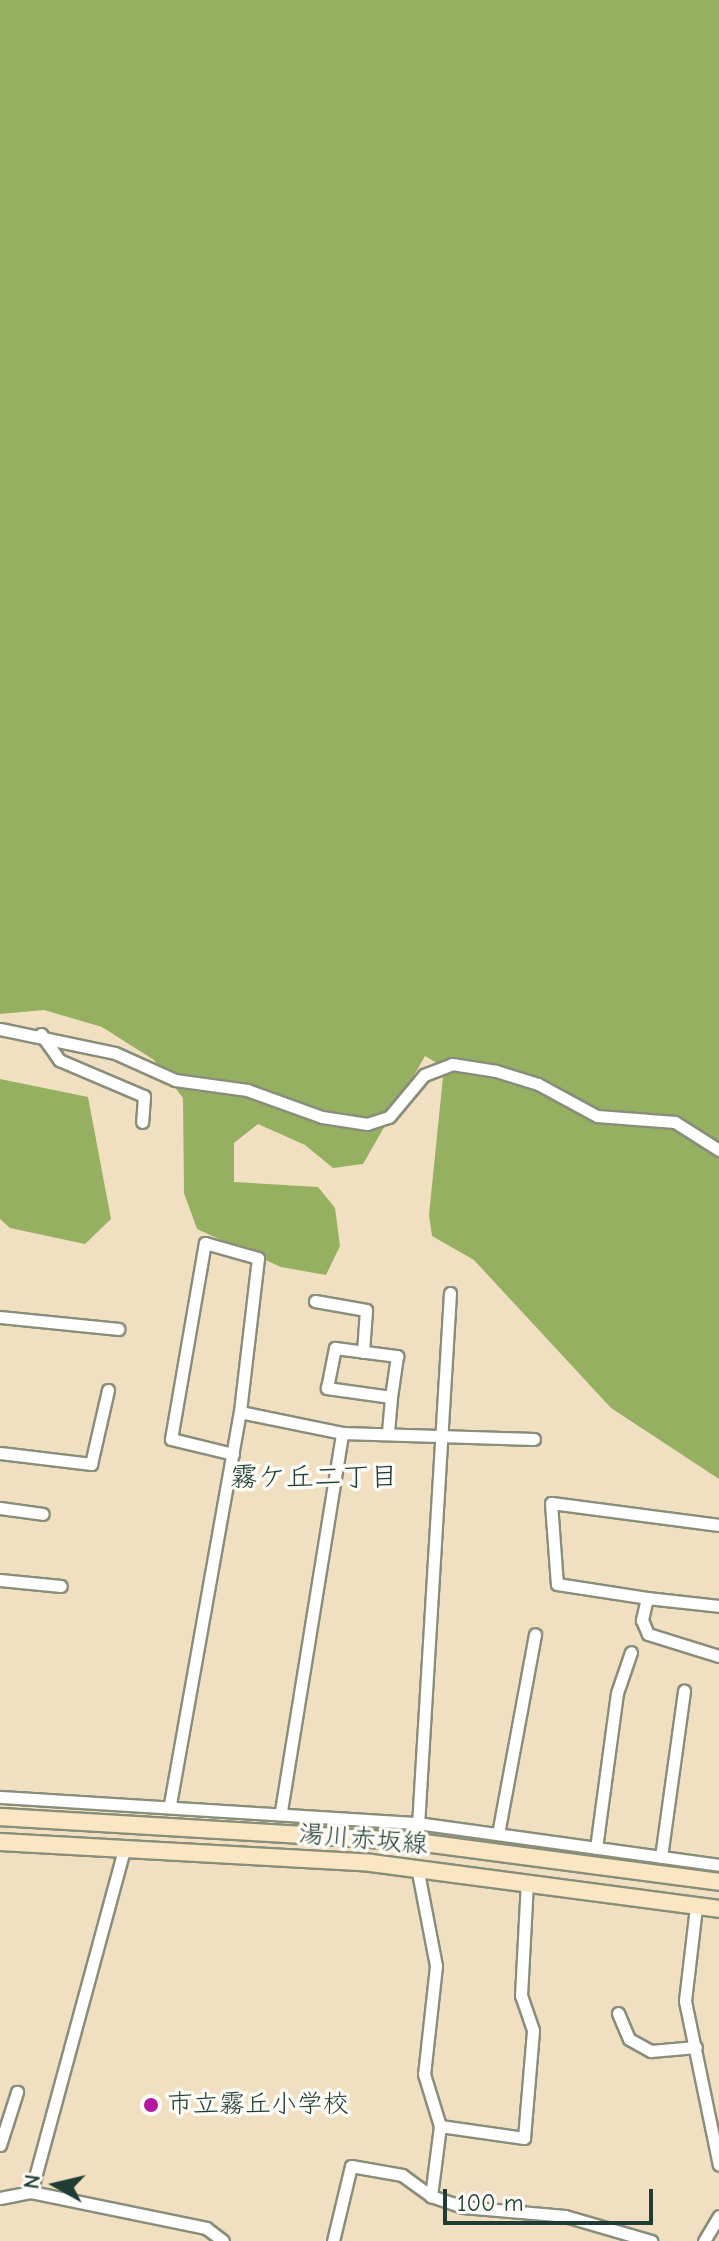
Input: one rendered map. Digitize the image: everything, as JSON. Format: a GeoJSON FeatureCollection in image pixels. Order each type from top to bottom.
{"type":"FeatureCollection","features":[{"type":"Feature","properties":{"kind":"main road","name":"湯川赤坂線"},"geometry":{"type":"LineString","coordinates":[[0,1817],[417,1842],[719,1882]]}},
{"type":"Feature","properties":{"kind":"main road","name":"湯川赤坂線"},"geometry":{"type":"LineString","coordinates":[[0,1842],[417,1867],[719,1909]]}},
{"type":"Feature","properties":{"kind":"street"},"geometry":{"type":"LineString","coordinates":[[0,1029],[41,1034],[115,1053],[175,1080],[247,1090],[322,1117],[367,1124],[389,1117],[424,1075],[452,1064],[496,1071],[538,1084],[597,1116],[675,1122],[719,1150]]}},
{"type":"Feature","properties":{"kind":"street"},"geometry":{"type":"LineString","coordinates":[[41,1034],[59,1060],[144,1096],[142,1122]]}},
{"type":"Feature","properties":{"kind":"street"},"geometry":{"type":"LineString","coordinates":[[170,1804],[233,1454],[240,1412],[258,1258],[205,1243],[171,1439],[233,1454]]}},
{"type":"Feature","properties":{"kind":"street"},"geometry":{"type":"LineString","coordinates":[[417,1842],[444,1435],[450,1293]]}},
{"type":"Feature","properties":{"kind":"street"},"geometry":{"type":"LineString","coordinates":[[315,1301],[366,1310],[363,1352]]}},
{"type":"Feature","properties":{"kind":"street"},"geometry":{"type":"LineString","coordinates":[[0,1317],[118,1329]]}},
{"type":"Feature","properties":{"kind":"street"},"geometry":{"type":"LineString","coordinates":[[388,1432],[397,1356],[335,1348],[327,1388],[391,1397]]}},
{"type":"Feature","properties":{"kind":"street"},"geometry":{"type":"LineString","coordinates":[[0,1453],[91,1464],[108,1390]]}},
{"type":"Feature","properties":{"kind":"street"},"geometry":{"type":"LineString","coordinates":[[240,1412],[342,1433],[388,1432],[534,1439]]}},
{"type":"Feature","properties":{"kind":"street"},"geometry":{"type":"LineString","coordinates":[[281,1811],[342,1433]]}},
{"type":"Feature","properties":{"kind":"street"},"geometry":{"type":"LineString","coordinates":[[719,1525],[551,1503],[557,1584],[719,1606]]}},
{"type":"Feature","properties":{"kind":"street"},"geometry":{"type":"LineString","coordinates":[[0,1508],[43,1514]]}},
{"type":"Feature","properties":{"kind":"street"},"geometry":{"type":"LineString","coordinates":[[0,1580],[61,1586]]}},
{"type":"Feature","properties":{"kind":"street"},"geometry":{"type":"LineString","coordinates":[[647,1598],[642,1620],[648,1634],[719,1656]]}},
{"type":"Feature","properties":{"kind":"street"},"geometry":{"type":"LineString","coordinates":[[498,1834],[535,1634]]}},
{"type":"Feature","properties":{"kind":"street"},"geometry":{"type":"LineString","coordinates":[[596,1848],[617,1693],[631,1652]]}},
{"type":"Feature","properties":{"kind":"street"},"geometry":{"type":"LineString","coordinates":[[661,1857],[684,1691]]}},
{"type":"Feature","properties":{"kind":"street"},"geometry":{"type":"LineString","coordinates":[[0,1797],[170,1804],[417,1823],[719,1865]]}},
{"type":"Feature","properties":{"kind":"street"},"geometry":{"type":"LineString","coordinates":[[31,2192],[124,1850]]}},
{"type":"Feature","properties":{"kind":"street"},"geometry":{"type":"LineString","coordinates":[[417,1867],[436,1966],[424,2074],[440,2126],[431,2196]]}},
{"type":"Feature","properties":{"kind":"street"},"geometry":{"type":"LineString","coordinates":[[440,2126],[524,2138],[533,2030],[521,1996],[527,1883]]}},
{"type":"Feature","properties":{"kind":"street"},"geometry":{"type":"LineString","coordinates":[[696,1907],[685,2001],[719,2165]]}},
{"type":"Feature","properties":{"kind":"street"},"geometry":{"type":"LineString","coordinates":[[618,2013],[629,2039],[651,2051],[696,2047]]}},
{"type":"Feature","properties":{"kind":"street"},"geometry":{"type":"LineString","coordinates":[[0,2145],[17,2092]]}},
{"type":"Feature","properties":{"kind":"street"},"geometry":{"type":"LineString","coordinates":[[333,2241],[351,2166],[402,2175],[431,2196],[463,2207],[565,2216],[651,2241]]}},
{"type":"Feature","properties":{"kind":"street"},"geometry":{"type":"LineString","coordinates":[[0,2198],[31,2192],[206,2228],[223,2241]]}},
{"type":"Feature","properties":{"kind":"street"},"geometry":{"type":"LineString","coordinates":[[704,2241],[719,2216]]}},
{"type":"Feature","properties":{"kind":"green space"},"geometry":{"type":"Polygon","coordinates":[[[0,0],[719,0],[719,1479],[611,1408],[474,1260],[432,1236],[429,1215],[444,1067],[425,1056],[363,1164],[333,1168],[305,1145],[258,1124],[234,1143],[234,1182],[318,1187],[335,1208],[340,1246],[326,1275],[281,1267],[197,1229],[184,1193],[183,1098],[154,1060],[102,1027],[44,1010],[0,1014],[0,0]]]}},
{"type":"Feature","properties":{"kind":"green space"},"geometry":{"type":"Polygon","coordinates":[[[0,1079],[88,1097],[111,1219],[85,1244],[10,1228],[0,1219],[0,1079]]]}},
{"type":"Feature","properties":{"kind":"place","name":"市立霧丘小学校"},"geometry":{"type":"Point","coordinates":[151,2105]}},
{"type":"Feature","properties":{"kind":"district","name":"霧ケ丘二丁目"},"geometry":{"type":"Point","coordinates":[314,1477]}}]}
